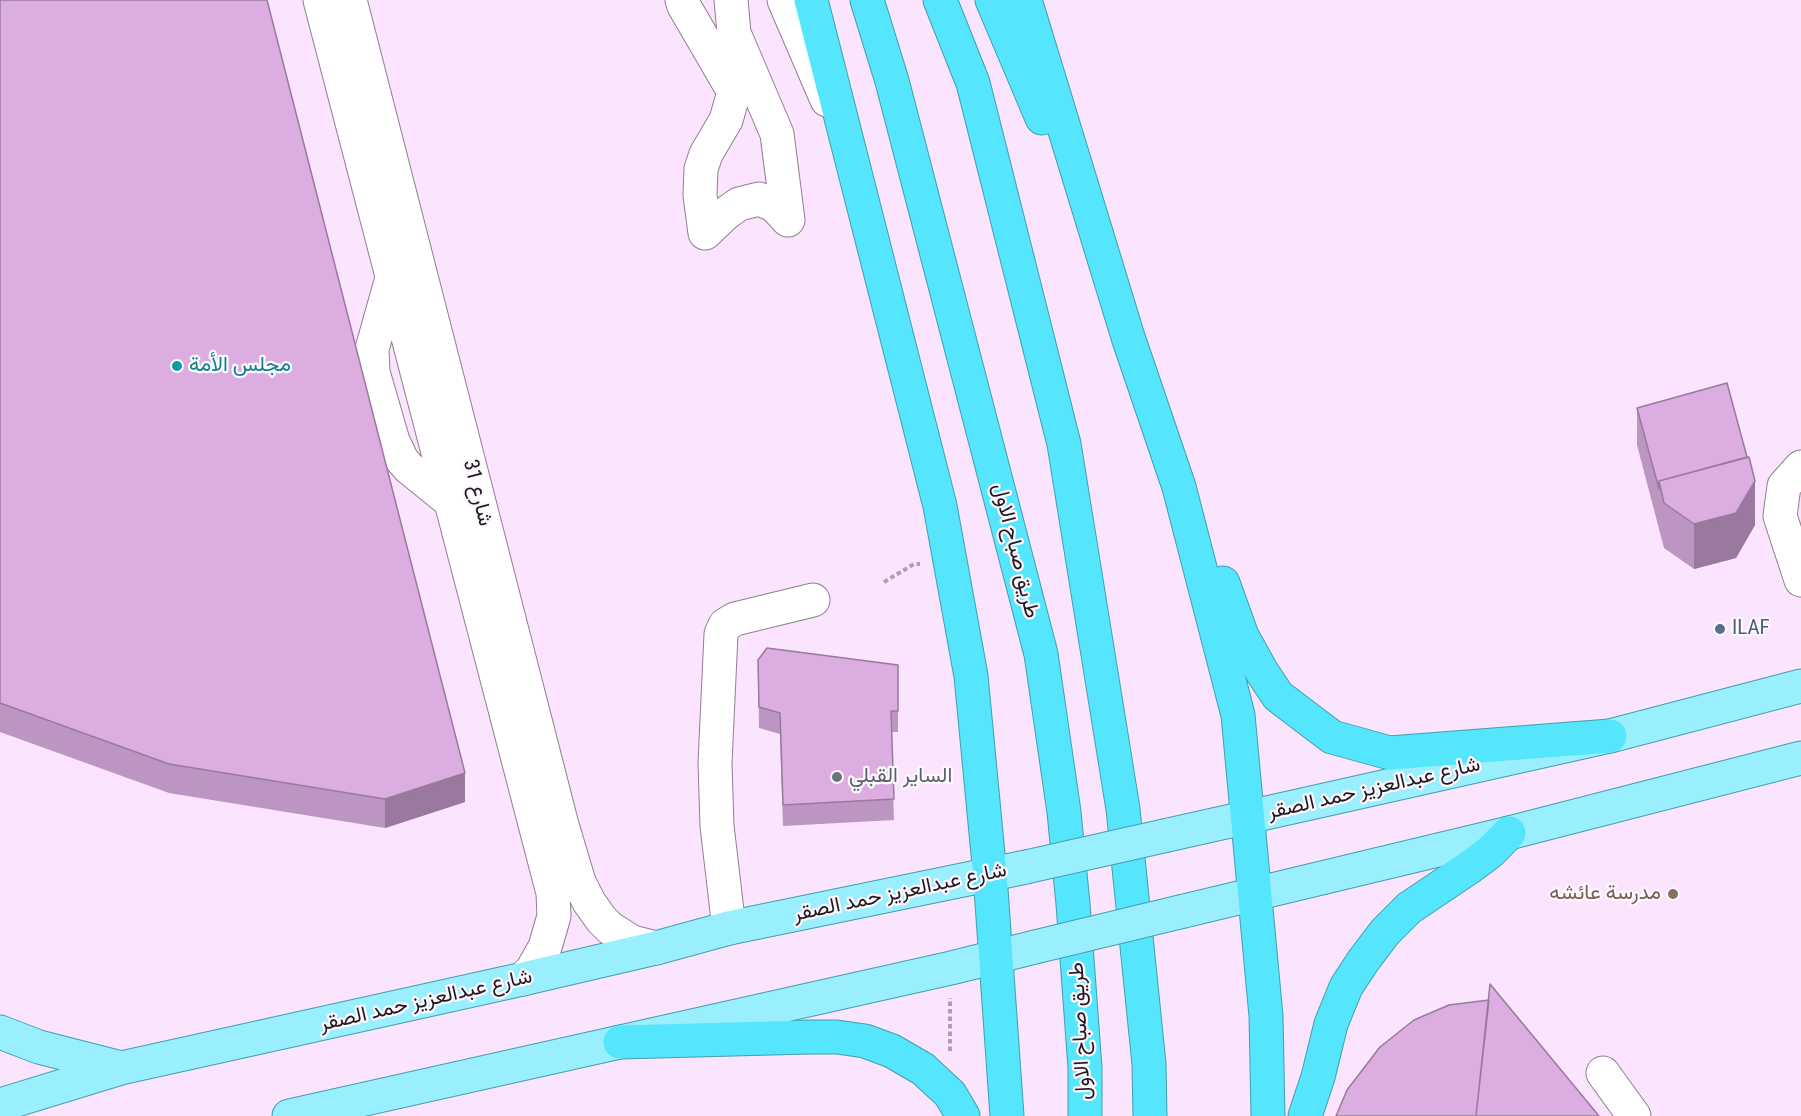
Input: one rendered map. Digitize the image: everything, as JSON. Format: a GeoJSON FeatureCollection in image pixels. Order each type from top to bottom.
{"type":"FeatureCollection","features":[{"type":"Feature","properties":{"kind":"highway"},"geometry":{"type":"LineString","coordinates":[[811,0],[940,506],[971,676],[990,874],[1007,1116]]}},
{"type":"Feature","properties":{"kind":"highway","name":"طريق صباح الاول"},"geometry":{"type":"LineString","coordinates":[[867,0],[892,81],[1041,654],[1064,812],[1072,892],[1085,1068],[1085,1116]]}},
{"type":"Feature","properties":{"kind":"highway"},"geometry":{"type":"LineString","coordinates":[[940,0],[973,83],[1064,444],[1123,809],[1149,1064],[1150,1116]]}},
{"type":"Feature","properties":{"kind":"highway"},"geometry":{"type":"LineString","coordinates":[[992,0],[1128,337]]}},
{"type":"Feature","properties":{"kind":"highway"},"geometry":{"type":"LineString","coordinates":[[1025,0],[1128,337],[1179,487],[1238,715],[1266,1016],[1268,1116]]}},
{"type":"Feature","properties":{"kind":"highway"},"geometry":{"type":"LineString","coordinates":[[1156,420],[1229,597],[1242,636],[1278,696],[1332,737],[1390,753],[1610,736]]}},
{"type":"Feature","properties":{"kind":"highway"},"geometry":{"type":"LineString","coordinates":[[1305,1116],[1318,1077],[1331,1024],[1346,987],[1363,961],[1385,932],[1409,908],[1470,867],[1490,852],[1509,833]]}},
{"type":"Feature","properties":{"kind":"highway"},"geometry":{"type":"LineString","coordinates":[[620,1042],[809,1037],[837,1037],[865,1041],[892,1051],[923,1069],[950,1094],[963,1116]]}},
{"type":"Feature","properties":{"kind":"main road","name":"شارع عبدالعزيز حمد الصقر"},"geometry":{"type":"LineString","coordinates":[[0,1106],[121,1068],[523,979],[656,948],[729,928],[1026,867],[1610,736],[1801,687]]}},
{"type":"Feature","properties":{"kind":"main road"},"geometry":{"type":"LineString","coordinates":[[289,1116],[951,968],[1509,833],[1801,758]]}},
{"type":"Feature","properties":{"kind":"main road"},"geometry":{"type":"LineString","coordinates":[[0,1032],[39,1047],[121,1068]]}},
{"type":"Feature","properties":{"kind":"street","name":"شارع 31"},"geometry":{"type":"LineString","coordinates":[[320,0],[350,56],[533,762],[553,893],[554,916],[539,959],[523,979]]}},
{"type":"Feature","properties":{"kind":"street","name":"شارع 31"},"geometry":{"type":"LineString","coordinates":[[350,0],[350,56],[393,277],[451,447],[452,502],[533,762],[588,902],[615,932],[632,942],[656,948]]}},
{"type":"Feature","properties":{"kind":"street"},"geometry":{"type":"LineString","coordinates":[[682,0],[684,6],[721,39],[777,134],[788,220],[774,205],[759,199],[738,204],[705,233],[700,195],[700,169],[726,120],[734,92],[721,39],[731,0]]}},
{"type":"Feature","properties":{"kind":"street"},"geometry":{"type":"LineString","coordinates":[[784,0],[848,148]]}},
{"type":"Feature","properties":{"kind":"street"},"geometry":{"type":"LineString","coordinates":[[393,277],[372,349],[373,372],[393,441],[402,460],[452,502]]}},
{"type":"Feature","properties":{"kind":"street"},"geometry":{"type":"LineString","coordinates":[[1801,467],[1784,486],[1780,516],[1801,580]]}},
{"type":"Feature","properties":{"kind":"street"},"geometry":{"type":"LineString","coordinates":[[729,928],[717,826],[715,763],[721,634],[725,625],[735,619],[813,600]]}},
{"type":"Feature","properties":{"kind":"street"},"geometry":{"type":"LineString","coordinates":[[549,935],[601,919]]}},
{"type":"Feature","properties":{"kind":"street"},"geometry":{"type":"LineString","coordinates":[[1603,1073],[1634,1116]]}},
{"type":"Feature","properties":{"kind":"path"},"geometry":{"type":"LineString","coordinates":[[950,1055],[951,968]]}},
{"type":"Feature","properties":{"kind":"building","name":"مجلس الأمة"},"geometry":{"type":"Polygon","coordinates":[[[0,0],[267,0],[465,773],[385,799],[169,764],[0,703],[0,0]]]}},
{"type":"Feature","properties":{"kind":"building"},"geometry":{"type":"Polygon","coordinates":[[[1727,383],[1747,457],[1659,481],[1659,489],[1637,408],[1727,383]]]}},
{"type":"Feature","properties":{"kind":"building"},"geometry":{"type":"Polygon","coordinates":[[[1749,457],[1755,481],[1736,513],[1694,524],[1664,503],[1659,481],[1749,457]]]}},
{"type":"Feature","properties":{"kind":"building","name":"الساير القبلي"},"geometry":{"type":"Polygon","coordinates":[[[767,648],[898,665],[898,711],[891,711],[894,799],[783,805],[780,713],[759,707],[758,660],[767,648]]]}},
{"type":"Feature","properties":{"kind":"building"},"geometry":{"type":"Polygon","coordinates":[[[1490,984],[1599,1116],[1476,1116],[1490,984]]]}},
{"type":"Feature","properties":{"kind":"building"},"geometry":{"type":"Polygon","coordinates":[[[1489,1000],[1476,1116],[1336,1116],[1347,1090],[1380,1047],[1414,1020],[1449,1005],[1489,1000]]]}},
{"type":"Feature","properties":{"kind":"place","name":"مجلس الأمة"},"geometry":{"type":"Point","coordinates":[177,366]}},
{"type":"Feature","properties":{"kind":"place","name":"ILAF"},"geometry":{"type":"Point","coordinates":[1720,629]}},
{"type":"Feature","properties":{"kind":"place","name":"الساير القبلي"},"geometry":{"type":"Point","coordinates":[837,777]}},
{"type":"Feature","properties":{"kind":"place","name":"مدرسة عائشه"},"geometry":{"type":"Point","coordinates":[1673,894]}}]}
